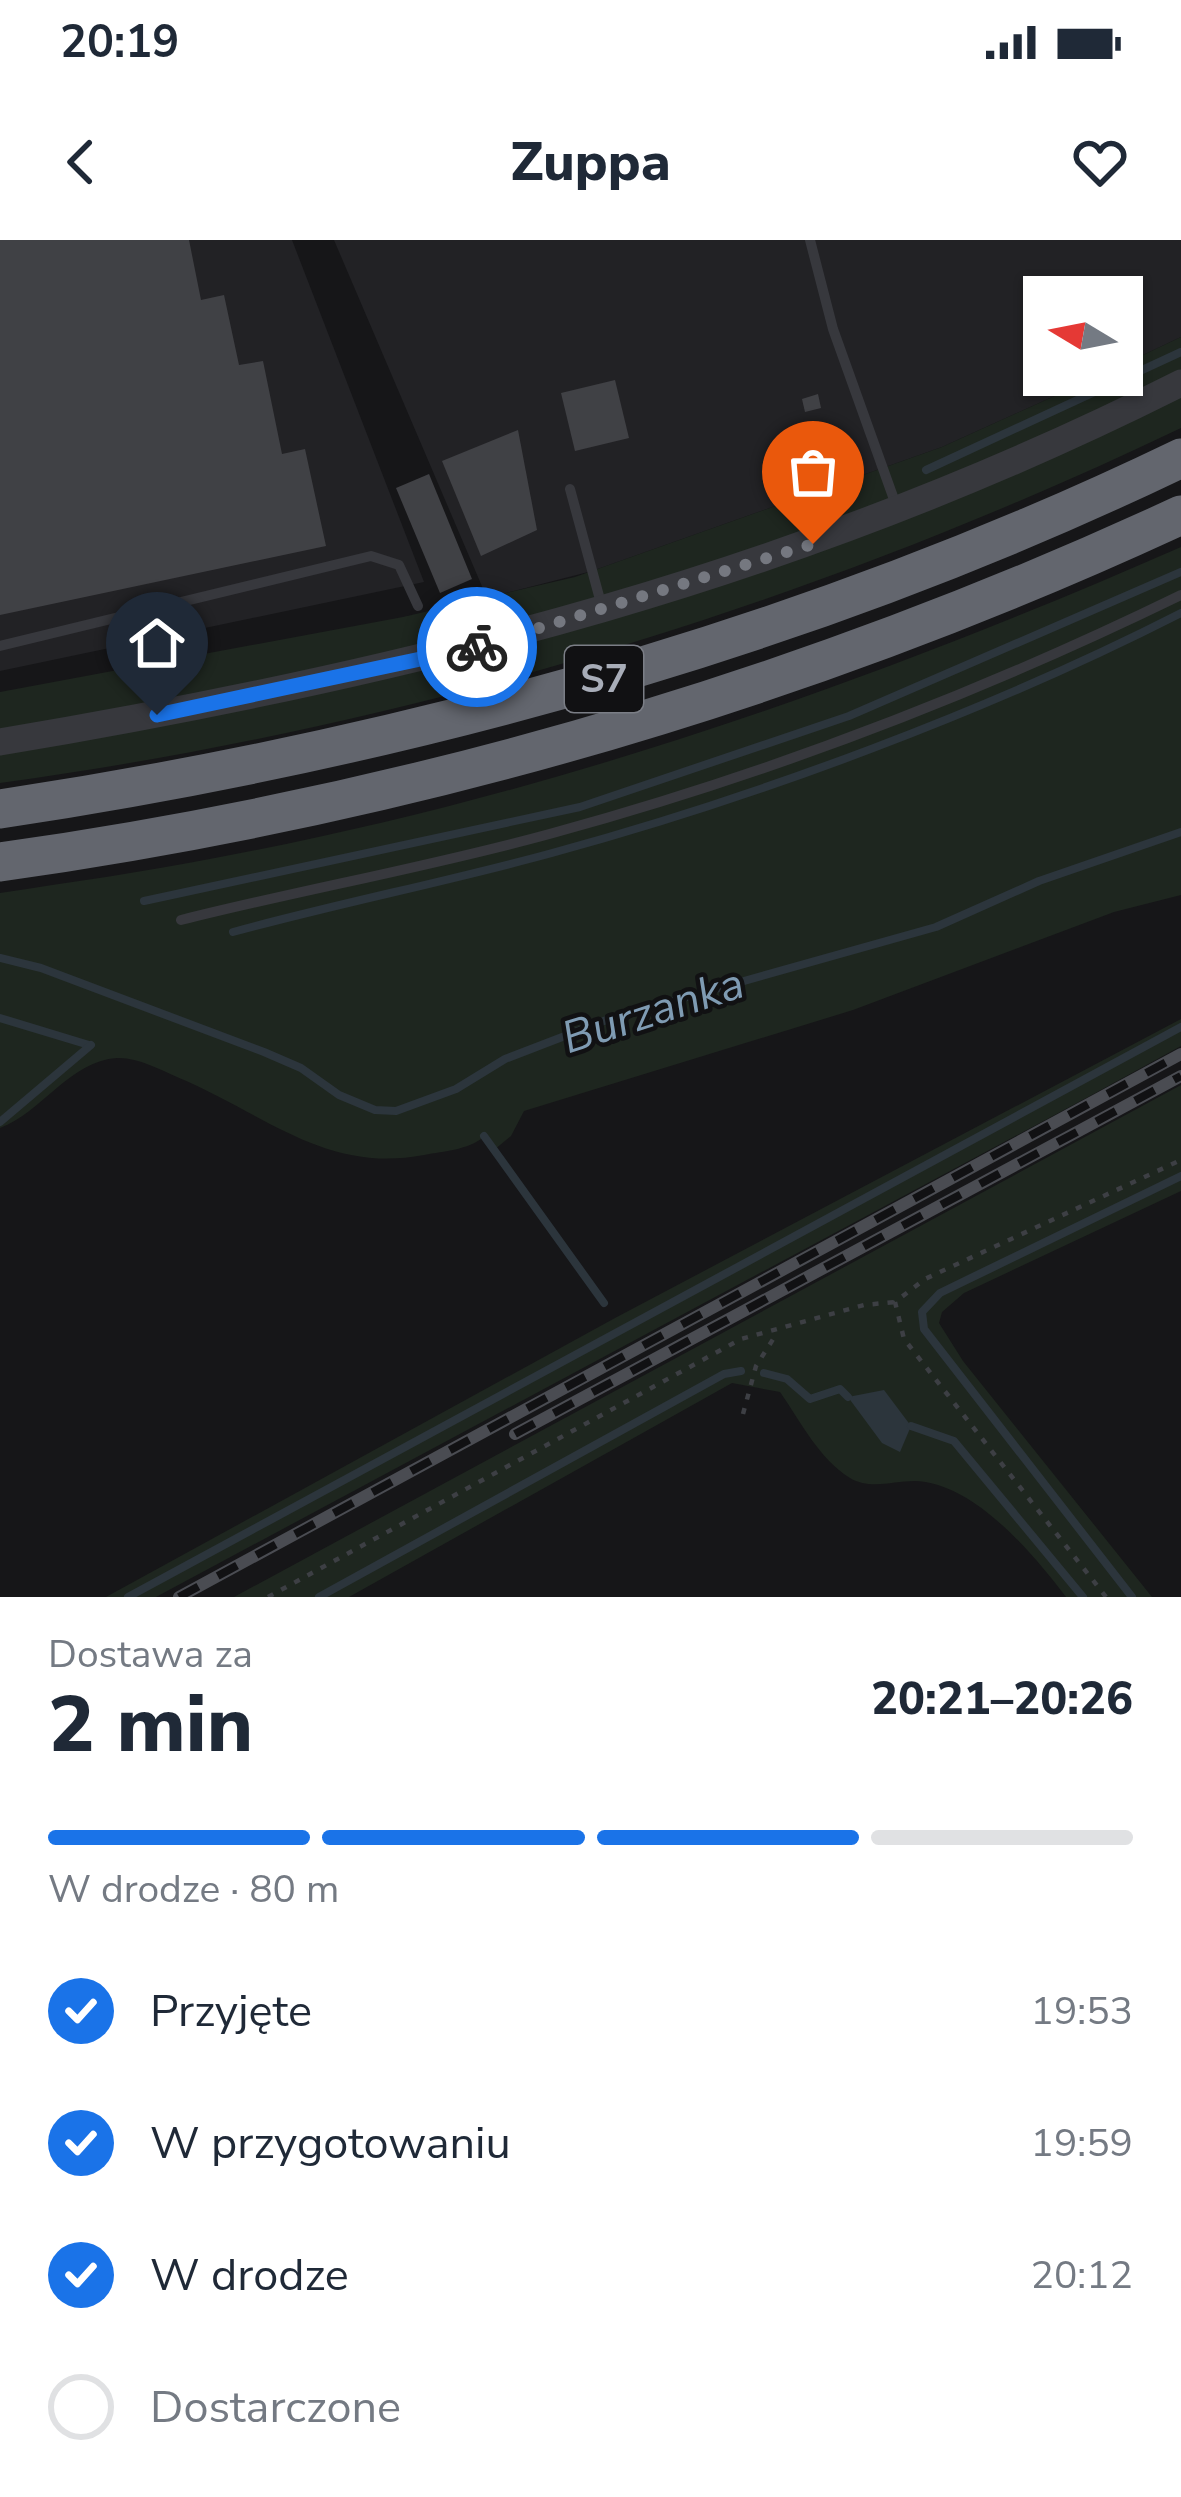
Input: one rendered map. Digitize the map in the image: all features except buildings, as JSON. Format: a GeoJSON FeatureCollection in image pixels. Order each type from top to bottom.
{"type":"FeatureCollection","features":[{"type":"Feature","properties":{"kind":"highway","name":"S7"},"geometry":{"type":"LineString","coordinates":[[0,809],[262,764],[515,706],[725,642],[904,577],[1181,458]]}},
{"type":"Feature","properties":{"kind":"highway","name":"S7"},"geometry":{"type":"LineString","coordinates":[[0,862],[322,804],[642,723],[920,626],[1181,515]]}},
{"type":"Feature","properties":{"kind":"street"},"geometry":{"type":"LineString","coordinates":[[0,742],[346,677],[603,612],[899,511],[1181,383]]}},
{"type":"Feature","properties":{"kind":"lane"},"geometry":{"type":"LineString","coordinates":[[810,240],[833,329],[899,511]]}},
{"type":"Feature","properties":{"kind":"lane"},"geometry":{"type":"LineString","coordinates":[[570,489],[603,612]]}},
{"type":"Feature","properties":{"kind":"lane"},"geometry":{"type":"LineString","coordinates":[[0,646],[371,556],[399,565],[418,606]]}},
{"type":"Feature","properties":{"kind":"lane"},"geometry":{"type":"LineString","coordinates":[[181,920],[550,834],[677,797],[956,695],[1181,595]]}},
{"type":"Feature","properties":{"kind":"path"},"geometry":{"type":"LineString","coordinates":[[268,1597],[741,1339],[777,1334],[864,1305],[895,1302],[925,1279],[1181,1160]]}},
{"type":"Feature","properties":{"kind":"path"},"geometry":{"type":"LineString","coordinates":[[895,1302],[904,1339],[1106,1597]]}},
{"type":"Feature","properties":{"kind":"path"},"geometry":{"type":"LineString","coordinates":[[743,1414],[756,1366],[777,1334]]}},
{"type":"Feature","properties":{"kind":"shaded area"},"geometry":{"type":"Polygon","coordinates":[[[0,240],[292,240],[424,582],[0,671],[0,240]]]}},
{"type":"Feature","properties":{"kind":"shaded area"},"geometry":{"type":"Polygon","coordinates":[[[334,240],[1181,240],[1181,337],[1143,355],[1143,276],[1023,276],[1023,396],[1055,396],[942,447],[592,571],[487,598],[334,240]]]}},
{"type":"Feature","properties":{"kind":"shaded area"},"geometry":{"type":"Polygon","coordinates":[[[1181,337],[1181,428],[897,551],[752,604],[455,693],[305,729],[0,783],[0,692],[403,617],[575,577],[942,447],[1055,396],[1143,396],[1143,355],[1181,337]]]}},
{"type":"Feature","properties":{"kind":"shaded area"},"geometry":{"type":"Polygon","coordinates":[[[1181,547],[1181,895],[1114,912],[853,1010],[524,1111],[511,1136],[494,1150],[484,1137],[424,1155],[356,1156],[296,1137],[209,1091],[125,1058],[85,1068],[0,1128],[0,893],[188,863],[340,832],[586,768],[827,689],[1181,547]]]}},
{"type":"Feature","properties":{"kind":"shaded area"},"geometry":{"type":"Polygon","coordinates":[[[1181,1019],[1181,1046],[1088,1097],[156,1597],[106,1597],[615,1318],[1181,1019]]]}},
{"type":"Feature","properties":{"kind":"shaded area"},"geometry":{"type":"Polygon","coordinates":[[[1181,1085],[1181,1191],[964,1293],[942,1312],[939,1323],[963,1361],[1152,1597],[1066,1597],[1019,1542],[980,1507],[936,1485],[914,1481],[874,1484],[850,1478],[820,1450],[780,1392],[732,1383],[349,1597],[234,1597],[1181,1085]]]}},
{"type":"Feature","properties":{"kind":"shaded area"},"geometry":{"type":"Polygon","coordinates":[[[884,1390],[911,1426],[900,1452],[882,1443],[848,1397],[884,1390]]]}},
{"type":"Feature","properties":{"kind":"waterway"},"geometry":{"type":"LineString","coordinates":[[926,470],[1181,352]]}},
{"type":"Feature","properties":{"kind":"waterway"},"geometry":{"type":"LineString","coordinates":[[144,901],[580,807],[849,716],[1181,572]]}},
{"type":"Feature","properties":{"kind":"waterway"},"geometry":{"type":"LineString","coordinates":[[233,932],[552,853],[710,806],[953,717],[1181,613]]}},
{"type":"Feature","properties":{"kind":"waterway","name":"Burzanka"},"geometry":{"type":"LineString","coordinates":[[0,958],[41,968],[264,1052],[301,1068],[339,1095],[375,1110],[396,1111],[456,1089],[505,1059],[609,1019],[936,927],[1039,881],[1181,832]]}},
{"type":"Feature","properties":{"kind":"waterway"},"geometry":{"type":"LineString","coordinates":[[0,1018],[89,1045]]}},
{"type":"Feature","properties":{"kind":"waterway"},"geometry":{"type":"LineString","coordinates":[[128,1597],[1181,1027]]}},
{"type":"Feature","properties":{"kind":"waterway"},"geometry":{"type":"LineString","coordinates":[[0,1122],[91,1045]]}},
{"type":"Feature","properties":{"kind":"waterway"},"geometry":{"type":"LineString","coordinates":[[484,1136],[604,1303]]}},
{"type":"Feature","properties":{"kind":"waterway"},"geometry":{"type":"LineString","coordinates":[[1132,1597],[924,1329],[922,1312],[940,1293],[1181,1176]]}},
{"type":"Feature","properties":{"kind":"waterway"},"geometry":{"type":"LineString","coordinates":[[319,1597],[724,1374],[741,1371]]}},
{"type":"Feature","properties":{"kind":"waterway"},"geometry":{"type":"LineString","coordinates":[[764,1373],[787,1379],[810,1399],[840,1389],[848,1397]]}},
{"type":"Feature","properties":{"kind":"waterway"},"geometry":{"type":"LineString","coordinates":[[911,1426],[954,1441],[1083,1597]]}},
{"type":"Feature","properties":{"kind":"railway"},"geometry":{"type":"LineString","coordinates":[[179,1597],[1181,1054]]}},
{"type":"Feature","properties":{"kind":"railway"},"geometry":{"type":"LineString","coordinates":[[515,1434],[1181,1076]]}},
{"type":"Feature","properties":{"kind":"way so far"},"geometry":{"type":"LineString","coordinates":[[477,647],[813,544]]}},
{"type":"Feature","properties":{"kind":"route"},"geometry":{"type":"LineString","coordinates":[[157,715],[477,647]]}}]}
